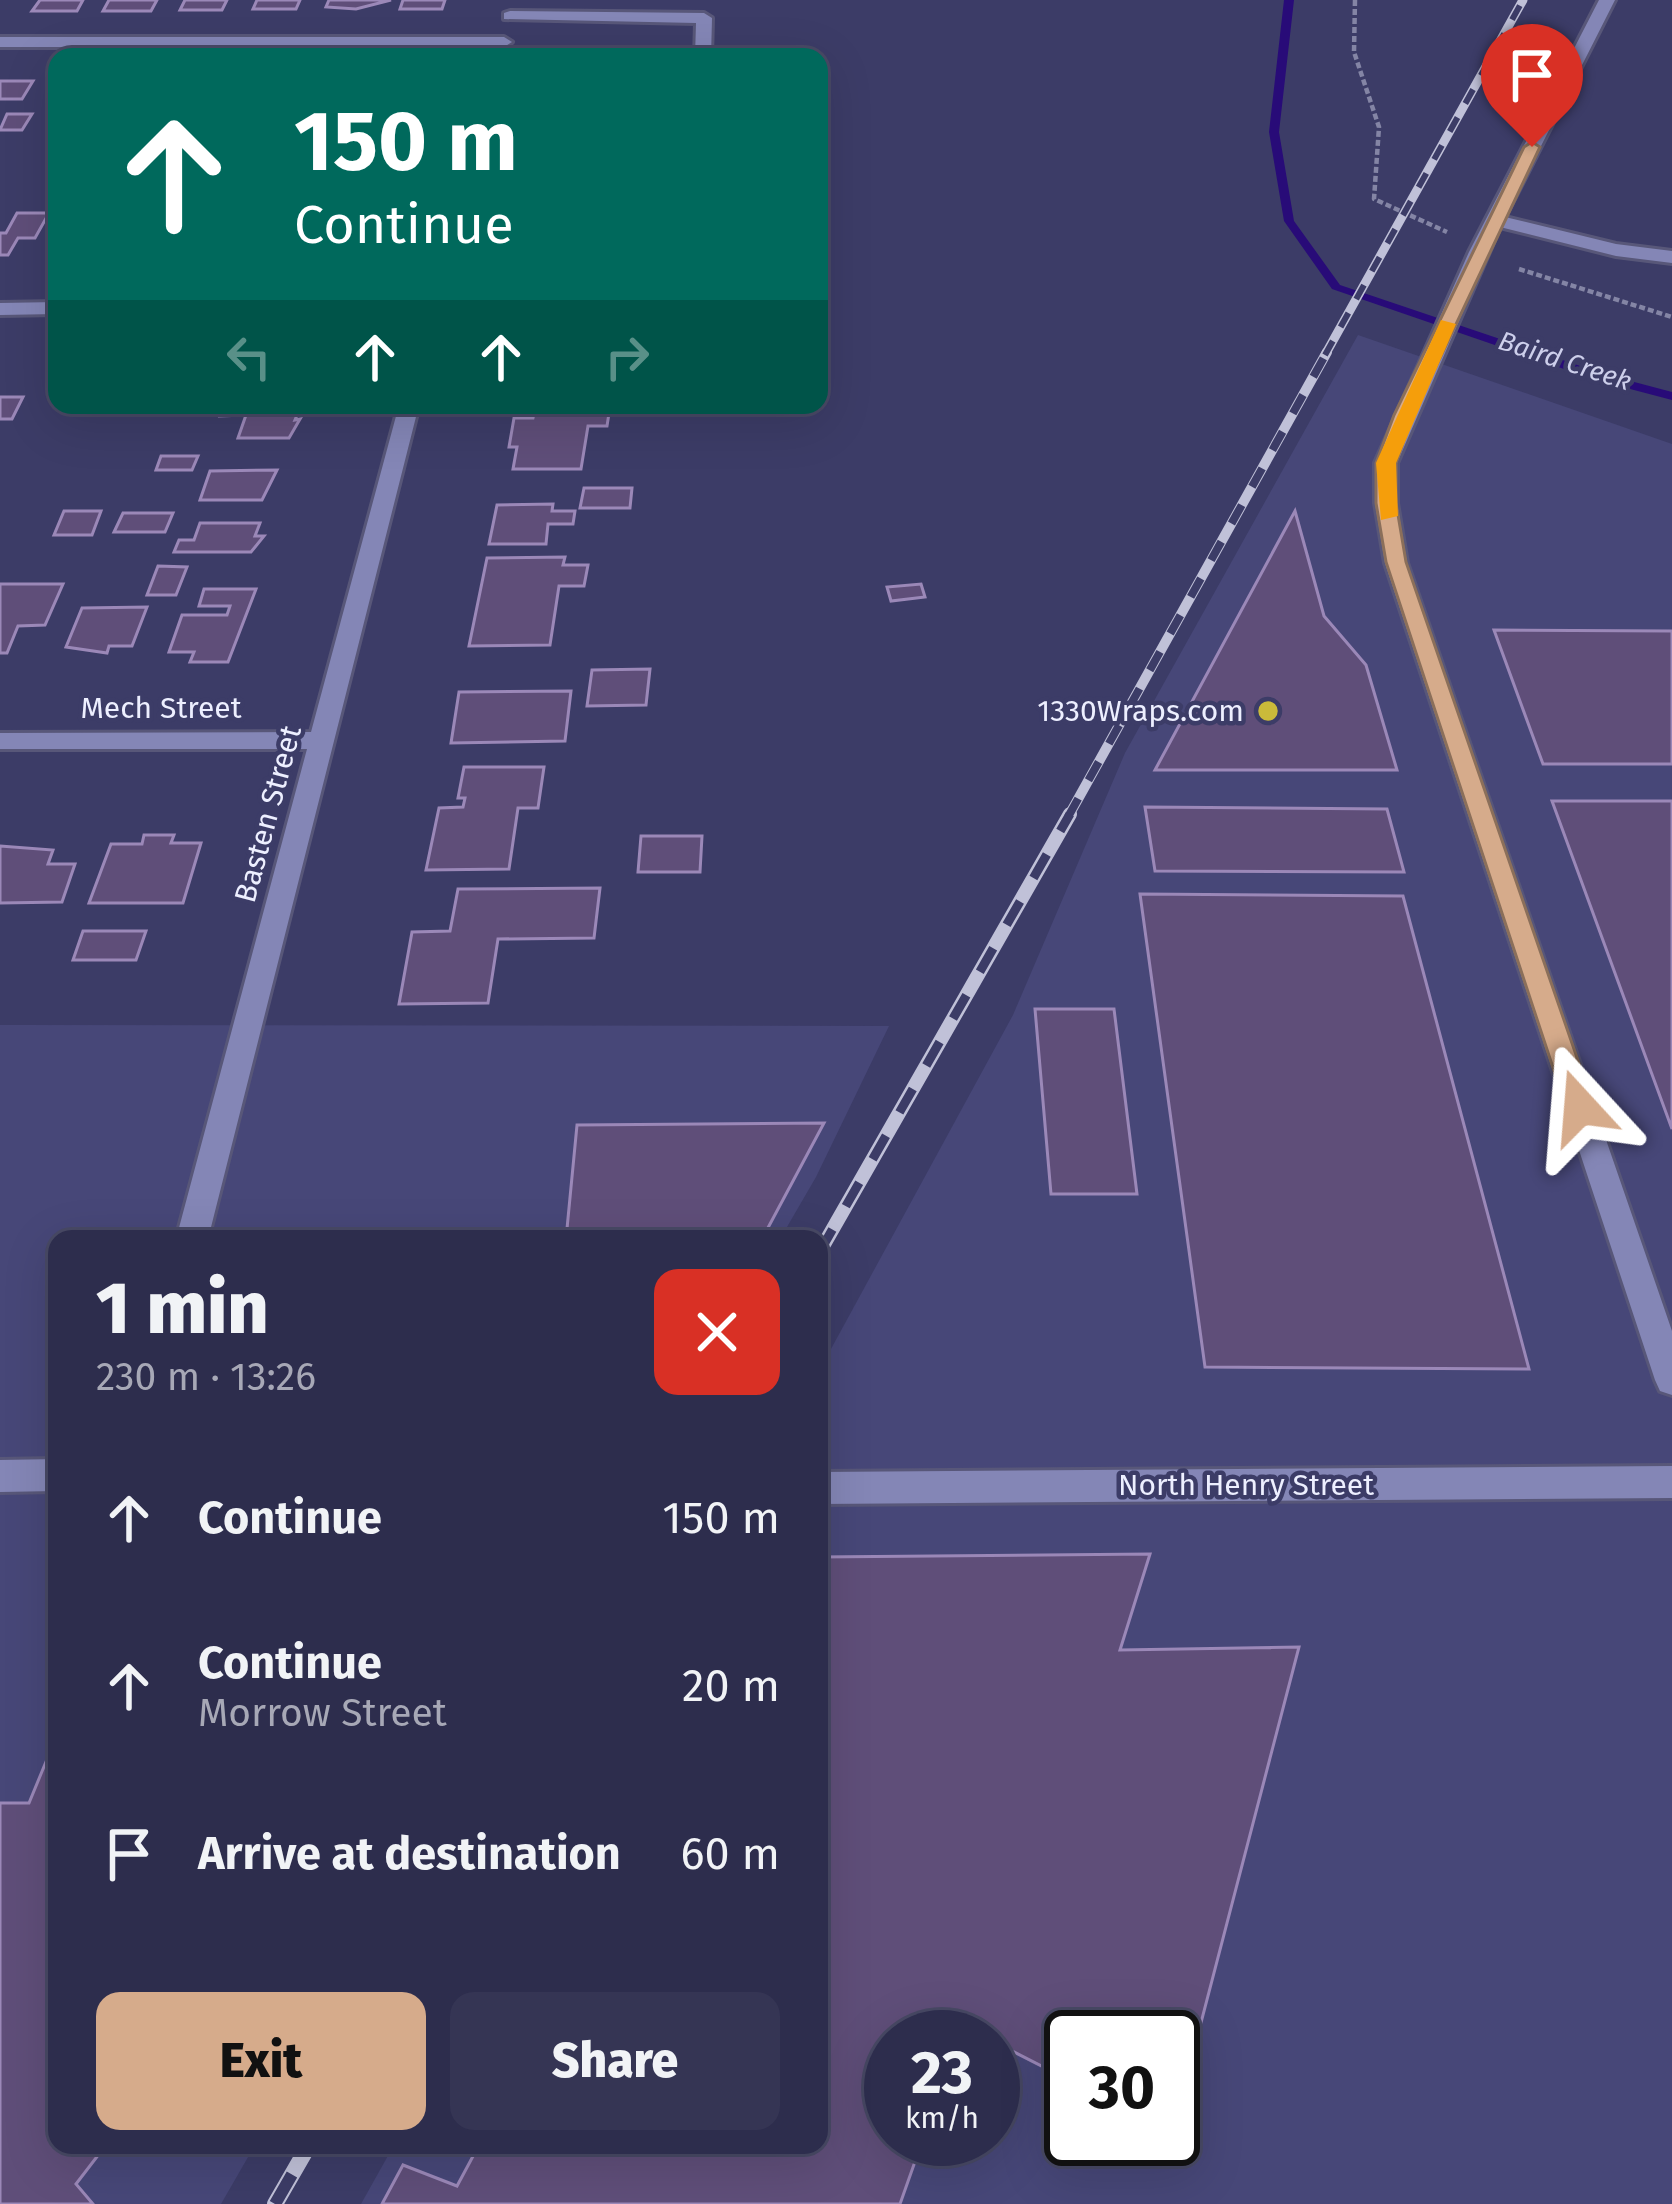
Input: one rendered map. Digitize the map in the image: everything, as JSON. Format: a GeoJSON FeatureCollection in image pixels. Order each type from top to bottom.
{"type":"FeatureCollection","features":[{"type":"Feature","properties":{"kind":"street"},"geometry":{"type":"LineString","coordinates":[[1607,0],[1494,220],[1432,358],[1386,463],[1386,503],[1396,562],[1672,1380]]}},
{"type":"Feature","properties":{"kind":"street"},"geometry":{"type":"LineString","coordinates":[[502,48],[513,8],[707,9],[704,48]]}},
{"type":"Feature","properties":{"kind":"street"},"geometry":{"type":"LineString","coordinates":[[0,42],[430,48]]}},
{"type":"Feature","properties":{"kind":"street"},"geometry":{"type":"LineString","coordinates":[[1494,220],[1616,250],[1672,257]]}},
{"type":"Feature","properties":{"kind":"street"},"geometry":{"type":"LineString","coordinates":[[0,309],[48,308]]}},
{"type":"Feature","properties":{"kind":"street","name":"Basten Street"},"geometry":{"type":"LineString","coordinates":[[193,1230],[407,414]]}},
{"type":"Feature","properties":{"kind":"street","name":"Mech Street"},"geometry":{"type":"LineString","coordinates":[[0,742],[322,740]]}},
{"type":"Feature","properties":{"kind":"street"},"geometry":{"type":"LineString","coordinates":[[0,1476],[48,1475]]}},
{"type":"Feature","properties":{"kind":"street","name":"North Henry Street"},"geometry":{"type":"LineString","coordinates":[[828,1488],[1672,1482]]}},
{"type":"Feature","properties":{"kind":"shaded area"},"geometry":{"type":"Polygon","coordinates":[[[1358,335],[1672,444],[1672,2204],[361,2204],[389,2154],[828,2154],[828,1354],[1013,1015],[1125,753],[1358,335]]]}},
{"type":"Feature","properties":{"kind":"shaded area"},"geometry":{"type":"Polygon","coordinates":[[[0,1025],[889,1026],[785,1230],[48,1230],[48,2154],[250,2154],[221,2204],[0,2204],[0,1025]]]}},
{"type":"Feature","properties":{"kind":"building"},"geometry":{"type":"Polygon","coordinates":[[[40,0],[83,0],[77,11],[32,11],[40,0]]]}},
{"type":"Feature","properties":{"kind":"building"},"geometry":{"type":"Polygon","coordinates":[[[109,0],[157,0],[151,11],[103,11],[109,0]]]}},
{"type":"Feature","properties":{"kind":"building"},"geometry":{"type":"Polygon","coordinates":[[[185,0],[227,0],[222,10],[180,10],[185,0]]]}},
{"type":"Feature","properties":{"kind":"building"},"geometry":{"type":"Polygon","coordinates":[[[257,0],[300,0],[296,9],[253,9],[257,0]]]}},
{"type":"Feature","properties":{"kind":"building"},"geometry":{"type":"Polygon","coordinates":[[[329,0],[391,0],[356,9],[326,7],[329,0]]]}},
{"type":"Feature","properties":{"kind":"building"},"geometry":{"type":"Polygon","coordinates":[[[403,0],[445,0],[442,9],[400,9],[403,0]]]}},
{"type":"Feature","properties":{"kind":"building"},"geometry":{"type":"Polygon","coordinates":[[[0,81],[33,81],[22,99],[0,99],[0,81]]]}},
{"type":"Feature","properties":{"kind":"building"},"geometry":{"type":"Polygon","coordinates":[[[7,114],[32,114],[22,130],[0,130],[7,114]]]}},
{"type":"Feature","properties":{"kind":"building"},"geometry":{"type":"Polygon","coordinates":[[[17,213],[48,213],[35,238],[18,238],[8,255],[0,255],[0,233],[6,233],[17,213]]]}},
{"type":"Feature","properties":{"kind":"building"},"geometry":{"type":"Polygon","coordinates":[[[0,397],[23,397],[12,419],[0,419],[0,397]]]}},
{"type":"Feature","properties":{"kind":"building"},"geometry":{"type":"Polygon","coordinates":[[[221,414],[298,414],[295,420],[300,419],[289,438],[238,438],[246,415],[221,414]]]}},
{"type":"Feature","properties":{"kind":"building"},"geometry":{"type":"Polygon","coordinates":[[[534,414],[609,414],[607,426],[588,426],[581,469],[513,469],[517,447],[509,447],[514,418],[533,418],[534,414]]]}},
{"type":"Feature","properties":{"kind":"building"},"geometry":{"type":"Polygon","coordinates":[[[161,456],[198,456],[192,470],[156,470],[161,456]]]}},
{"type":"Feature","properties":{"kind":"building"},"geometry":{"type":"Polygon","coordinates":[[[277,470],[262,500],[200,500],[210,471],[277,470]]]}},
{"type":"Feature","properties":{"kind":"building"},"geometry":{"type":"Polygon","coordinates":[[[584,488],[632,488],[630,508],[580,508],[584,488]]]}},
{"type":"Feature","properties":{"kind":"building"},"geometry":{"type":"Polygon","coordinates":[[[553,504],[552,511],[575,511],[573,524],[548,524],[546,544],[489,544],[497,505],[553,504]]]}},
{"type":"Feature","properties":{"kind":"building"},"geometry":{"type":"Polygon","coordinates":[[[64,511],[101,511],[92,535],[54,535],[64,511]]]}},
{"type":"Feature","properties":{"kind":"building"},"geometry":{"type":"Polygon","coordinates":[[[1295,511],[1324,616],[1366,665],[1397,770],[1155,770],[1295,511]]]}},
{"type":"Feature","properties":{"kind":"building"},"geometry":{"type":"Polygon","coordinates":[[[123,513],[173,513],[165,532],[114,532],[123,513]]]}},
{"type":"Feature","properties":{"kind":"building"},"geometry":{"type":"Polygon","coordinates":[[[200,523],[260,523],[255,536],[264,536],[251,552],[174,552],[179,540],[194,540],[200,523]]]}},
{"type":"Feature","properties":{"kind":"building"},"geometry":{"type":"Polygon","coordinates":[[[565,557],[563,565],[588,565],[584,586],[559,586],[550,645],[469,646],[487,558],[565,557]]]}},
{"type":"Feature","properties":{"kind":"building"},"geometry":{"type":"Polygon","coordinates":[[[158,566],[187,567],[176,595],[147,595],[158,566]]]}},
{"type":"Feature","properties":{"kind":"building"},"geometry":{"type":"Polygon","coordinates":[[[0,584],[63,584],[45,625],[18,626],[7,653],[0,653],[0,584]]]}},
{"type":"Feature","properties":{"kind":"building"},"geometry":{"type":"Polygon","coordinates":[[[921,584],[925,597],[891,601],[887,587],[921,584]]]}},
{"type":"Feature","properties":{"kind":"building"},"geometry":{"type":"Polygon","coordinates":[[[204,589],[256,589],[228,662],[190,662],[194,652],[169,652],[182,615],[227,615],[230,606],[199,606],[204,589]]]}},
{"type":"Feature","properties":{"kind":"building"},"geometry":{"type":"Polygon","coordinates":[[[147,607],[132,646],[109,646],[107,653],[66,647],[82,608],[147,607]]]}},
{"type":"Feature","properties":{"kind":"building"},"geometry":{"type":"Polygon","coordinates":[[[1494,630],[1672,631],[1672,764],[1543,764],[1494,630]]]}},
{"type":"Feature","properties":{"kind":"building"},"geometry":{"type":"Polygon","coordinates":[[[650,669],[646,705],[587,706],[592,670],[650,669]]]}},
{"type":"Feature","properties":{"kind":"building"},"geometry":{"type":"Polygon","coordinates":[[[571,691],[565,741],[451,743],[459,692],[571,691]]]}},
{"type":"Feature","properties":{"kind":"building"},"geometry":{"type":"Polygon","coordinates":[[[464,767],[544,767],[538,808],[518,808],[509,869],[426,870],[439,808],[463,807],[465,798],[458,798],[464,767]]]}},
{"type":"Feature","properties":{"kind":"building"},"geometry":{"type":"Polygon","coordinates":[[[1552,801],[1672,801],[1672,1129],[1552,801]]]}},
{"type":"Feature","properties":{"kind":"building"},"geometry":{"type":"Polygon","coordinates":[[[1145,807],[1387,809],[1404,872],[1155,871],[1145,807]]]}},
{"type":"Feature","properties":{"kind":"building"},"geometry":{"type":"Polygon","coordinates":[[[144,835],[174,835],[171,843],[201,843],[183,903],[89,903],[111,844],[142,844],[144,835]]]}},
{"type":"Feature","properties":{"kind":"building"},"geometry":{"type":"Polygon","coordinates":[[[641,836],[702,836],[700,872],[638,872],[641,836]]]}},
{"type":"Feature","properties":{"kind":"building"},"geometry":{"type":"Polygon","coordinates":[[[0,846],[53,850],[48,864],[75,864],[62,902],[0,903],[0,846]]]}},
{"type":"Feature","properties":{"kind":"building"},"geometry":{"type":"Polygon","coordinates":[[[600,888],[594,938],[498,939],[488,1003],[399,1004],[412,932],[450,931],[458,889],[600,888]]]}},
{"type":"Feature","properties":{"kind":"building"},"geometry":{"type":"Polygon","coordinates":[[[1140,894],[1403,896],[1529,1369],[1205,1367],[1140,894]]]}},
{"type":"Feature","properties":{"kind":"building"},"geometry":{"type":"Polygon","coordinates":[[[83,931],[146,931],[136,960],[73,960],[83,931]]]}},
{"type":"Feature","properties":{"kind":"building"},"geometry":{"type":"Polygon","coordinates":[[[1035,1009],[1114,1009],[1137,1194],[1051,1194],[1035,1009]]]}},
{"type":"Feature","properties":{"kind":"building"},"geometry":{"type":"Polygon","coordinates":[[[824,1123],[767,1230],[567,1230],[577,1125],[824,1123]]]}},
{"type":"Feature","properties":{"kind":"building"},"geometry":{"type":"Polygon","coordinates":[[[1150,1554],[1120,1650],[1299,1647],[1200,2026],[1200,2010],[1044,2010],[1044,2067],[1020,2055],[1020,2010],[864,2010],[864,2166],[913,2166],[900,2204],[382,2204],[403,2165],[457,2186],[474,2154],[828,2154],[828,1557],[1150,1554]]]}},
{"type":"Feature","properties":{"kind":"building"},"geometry":{"type":"Polygon","coordinates":[[[48,1757],[48,2154],[99,2154],[76,2184],[93,2204],[0,2204],[0,1803],[29,1803],[48,1757]]]}},
{"type":"Feature","properties":{"kind":"waterway","name":"Baird Creek"},"geometry":{"type":"LineString","coordinates":[[1289,0],[1274,132],[1289,221],[1336,287],[1600,377],[1672,396]]}},
{"type":"Feature","properties":{"kind":"railway"},"geometry":{"type":"LineString","coordinates":[[1325,355],[1523,0]]}},
{"type":"Feature","properties":{"kind":"railway"},"geometry":{"type":"LineString","coordinates":[[1068,817],[1327,352]]}},
{"type":"Feature","properties":{"kind":"railway"},"geometry":{"type":"LineString","coordinates":[[828,1237],[1070,814]]}},
{"type":"Feature","properties":{"kind":"railway"},"geometry":{"type":"LineString","coordinates":[[275,2204],[304,2154]]}},
{"type":"Feature","properties":{"kind":"slow traffic"},"geometry":{"type":"LineString","coordinates":[[1388,516],[1386,463],[1447,324]]}},
{"type":"Feature","properties":{"kind":"place","name":"1330Wraps.com"},"geometry":{"type":"Point","coordinates":[1268,711]}},
{"type":"Feature","properties":{"kind":"route"},"geometry":{"type":"LineString","coordinates":[[1532,147],[1404,415],[1386,463],[1386,503],[1396,562],[1580,1107]]}}]}
